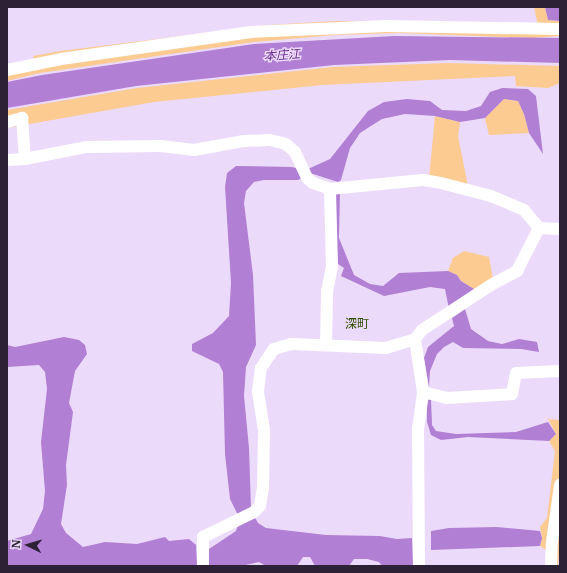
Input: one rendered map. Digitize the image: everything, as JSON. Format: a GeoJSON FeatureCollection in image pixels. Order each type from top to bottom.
{"type":"FeatureCollection","features":[{"type":"Feature","properties":{"kind":"street"},"geometry":{"type":"LineString","coordinates":[[7,70],[60,58],[251,32],[366,26],[560,29]]}},
{"type":"Feature","properties":{"kind":"street"},"geometry":{"type":"LineString","coordinates":[[7,122],[22,118],[25,160]]}},
{"type":"Feature","properties":{"kind":"street"},"geometry":{"type":"LineString","coordinates":[[7,160],[25,160],[87,147],[161,146],[194,150],[244,141],[270,140],[286,144],[296,152],[305,173],[313,184],[330,188],[423,180],[441,183],[491,196],[524,210],[539,228],[560,229]]}},
{"type":"Feature","properties":{"kind":"street"},"geometry":{"type":"LineString","coordinates":[[326,346],[327,292],[332,267],[330,188]]}},
{"type":"Feature","properties":{"kind":"street"},"geometry":{"type":"LineString","coordinates":[[203,566],[203,537],[254,512],[260,506],[263,488],[264,430],[258,391],[261,368],[274,349],[292,344],[386,348],[415,339],[422,330],[517,272],[539,228]]}},
{"type":"Feature","properties":{"kind":"street"},"geometry":{"type":"LineString","coordinates":[[415,339],[423,392],[418,429],[420,566]]}},
{"type":"Feature","properties":{"kind":"street"},"geometry":{"type":"LineString","coordinates":[[423,392],[447,398],[512,394],[516,373],[560,371]]}},
{"type":"Feature","properties":{"kind":"street"},"geometry":{"type":"LineString","coordinates":[[551,566],[552,542],[560,485]]}},
{"type":"Feature","properties":{"kind":"shaded area"},"geometry":{"type":"Polygon","coordinates":[[[534,7],[545,7],[548,20],[560,21],[560,36],[532,38],[399,33],[335,35],[254,42],[40,73],[7,81],[7,74],[37,67],[33,56],[61,51],[267,25],[337,21],[538,26],[534,7]]]}},
{"type":"Feature","properties":{"kind":"shaded area"},"geometry":{"type":"Polygon","coordinates":[[[448,63],[560,66],[560,83],[548,88],[516,86],[515,76],[323,85],[154,102],[7,128],[7,110],[137,88],[333,67],[448,63]]]}},
{"type":"Feature","properties":{"kind":"shaded area"},"geometry":{"type":"Polygon","coordinates":[[[504,99],[518,101],[524,114],[529,133],[489,135],[485,118],[504,99]]]}},
{"type":"Feature","properties":{"kind":"shaded area"},"geometry":{"type":"Polygon","coordinates":[[[435,116],[460,122],[458,136],[468,186],[429,178],[435,116]]]}},
{"type":"Feature","properties":{"kind":"shaded area"},"geometry":{"type":"Polygon","coordinates":[[[464,251],[489,257],[493,280],[474,289],[461,281],[457,275],[448,271],[453,258],[464,251]]]}},
{"type":"Feature","properties":{"kind":"shaded area"},"geometry":{"type":"Polygon","coordinates":[[[548,419],[560,420],[560,543],[558,566],[546,566],[546,550],[540,546],[542,538],[540,527],[547,518],[555,451],[549,441],[556,434],[548,419]]]}},
{"type":"Feature","properties":{"kind":"water"},"geometry":{"type":"Polygon","coordinates":[[[545,7],[560,7],[560,21],[548,20],[545,7]]]}},
{"type":"Feature","properties":{"kind":"water","name":"本庄江"},"geometry":{"type":"Polygon","coordinates":[[[394,36],[560,38],[560,63],[450,60],[334,65],[136,86],[7,108],[7,82],[42,75],[254,44],[394,36]]]}},
{"type":"Feature","properties":{"kind":"water"},"geometry":{"type":"Polygon","coordinates":[[[502,88],[528,89],[536,96],[543,154],[529,133],[524,114],[518,101],[504,99],[485,118],[460,122],[435,116],[405,114],[382,119],[360,133],[350,148],[341,180],[338,182],[310,173],[308,169],[330,159],[368,111],[384,102],[407,99],[430,101],[442,110],[466,111],[481,106],[490,92],[502,88]]]}},
{"type":"Feature","properties":{"kind":"water"},"geometry":{"type":"Polygon","coordinates":[[[236,166],[292,167],[299,169],[302,178],[298,180],[264,180],[254,182],[246,191],[244,203],[253,275],[256,345],[246,367],[244,396],[249,448],[251,508],[238,515],[230,499],[225,454],[223,372],[219,364],[192,351],[192,344],[213,333],[229,316],[231,283],[225,187],[227,173],[236,166]]]}},
{"type":"Feature","properties":{"kind":"water"},"geometry":{"type":"Polygon","coordinates":[[[340,191],[339,238],[354,275],[370,284],[383,286],[399,273],[448,271],[457,275],[461,281],[474,289],[449,309],[445,289],[430,287],[384,296],[341,276],[344,268],[338,264],[333,194],[340,191]]]}},
{"type":"Feature","properties":{"kind":"water"},"geometry":{"type":"Polygon","coordinates":[[[465,309],[471,329],[488,341],[502,344],[519,339],[537,342],[539,352],[521,349],[463,348],[453,342],[444,347],[437,354],[430,371],[429,387],[424,358],[428,347],[454,326],[452,318],[465,309]]]}},
{"type":"Feature","properties":{"kind":"water"},"geometry":{"type":"Polygon","coordinates":[[[64,337],[79,340],[85,345],[87,354],[75,371],[69,403],[73,412],[66,465],[67,485],[61,524],[66,533],[83,547],[105,542],[137,544],[165,537],[169,541],[189,539],[196,545],[197,566],[7,566],[7,541],[31,534],[43,509],[45,491],[41,442],[47,389],[45,372],[39,365],[7,367],[7,345],[15,347],[64,337]]]}},
{"type":"Feature","properties":{"kind":"water"},"geometry":{"type":"Polygon","coordinates":[[[431,399],[432,425],[436,431],[456,434],[516,432],[548,422],[556,434],[549,441],[468,437],[441,440],[431,435],[427,422],[427,400],[431,399]]]}},
{"type":"Feature","properties":{"kind":"water"},"geometry":{"type":"Polygon","coordinates":[[[254,516],[258,523],[266,528],[326,535],[380,536],[397,539],[412,538],[413,566],[382,566],[379,562],[367,559],[354,559],[349,566],[315,566],[310,557],[303,557],[297,566],[266,566],[259,562],[241,566],[208,566],[209,549],[236,531],[239,522],[254,516]]]}},
{"type":"Feature","properties":{"kind":"water"},"geometry":{"type":"Polygon","coordinates":[[[496,527],[540,531],[542,538],[540,546],[431,550],[431,531],[449,528],[496,527]]]}},
{"type":"Feature","properties":{"kind":"district","name":"深町"},"geometry":{"type":"Point","coordinates":[357,324]}}]}
